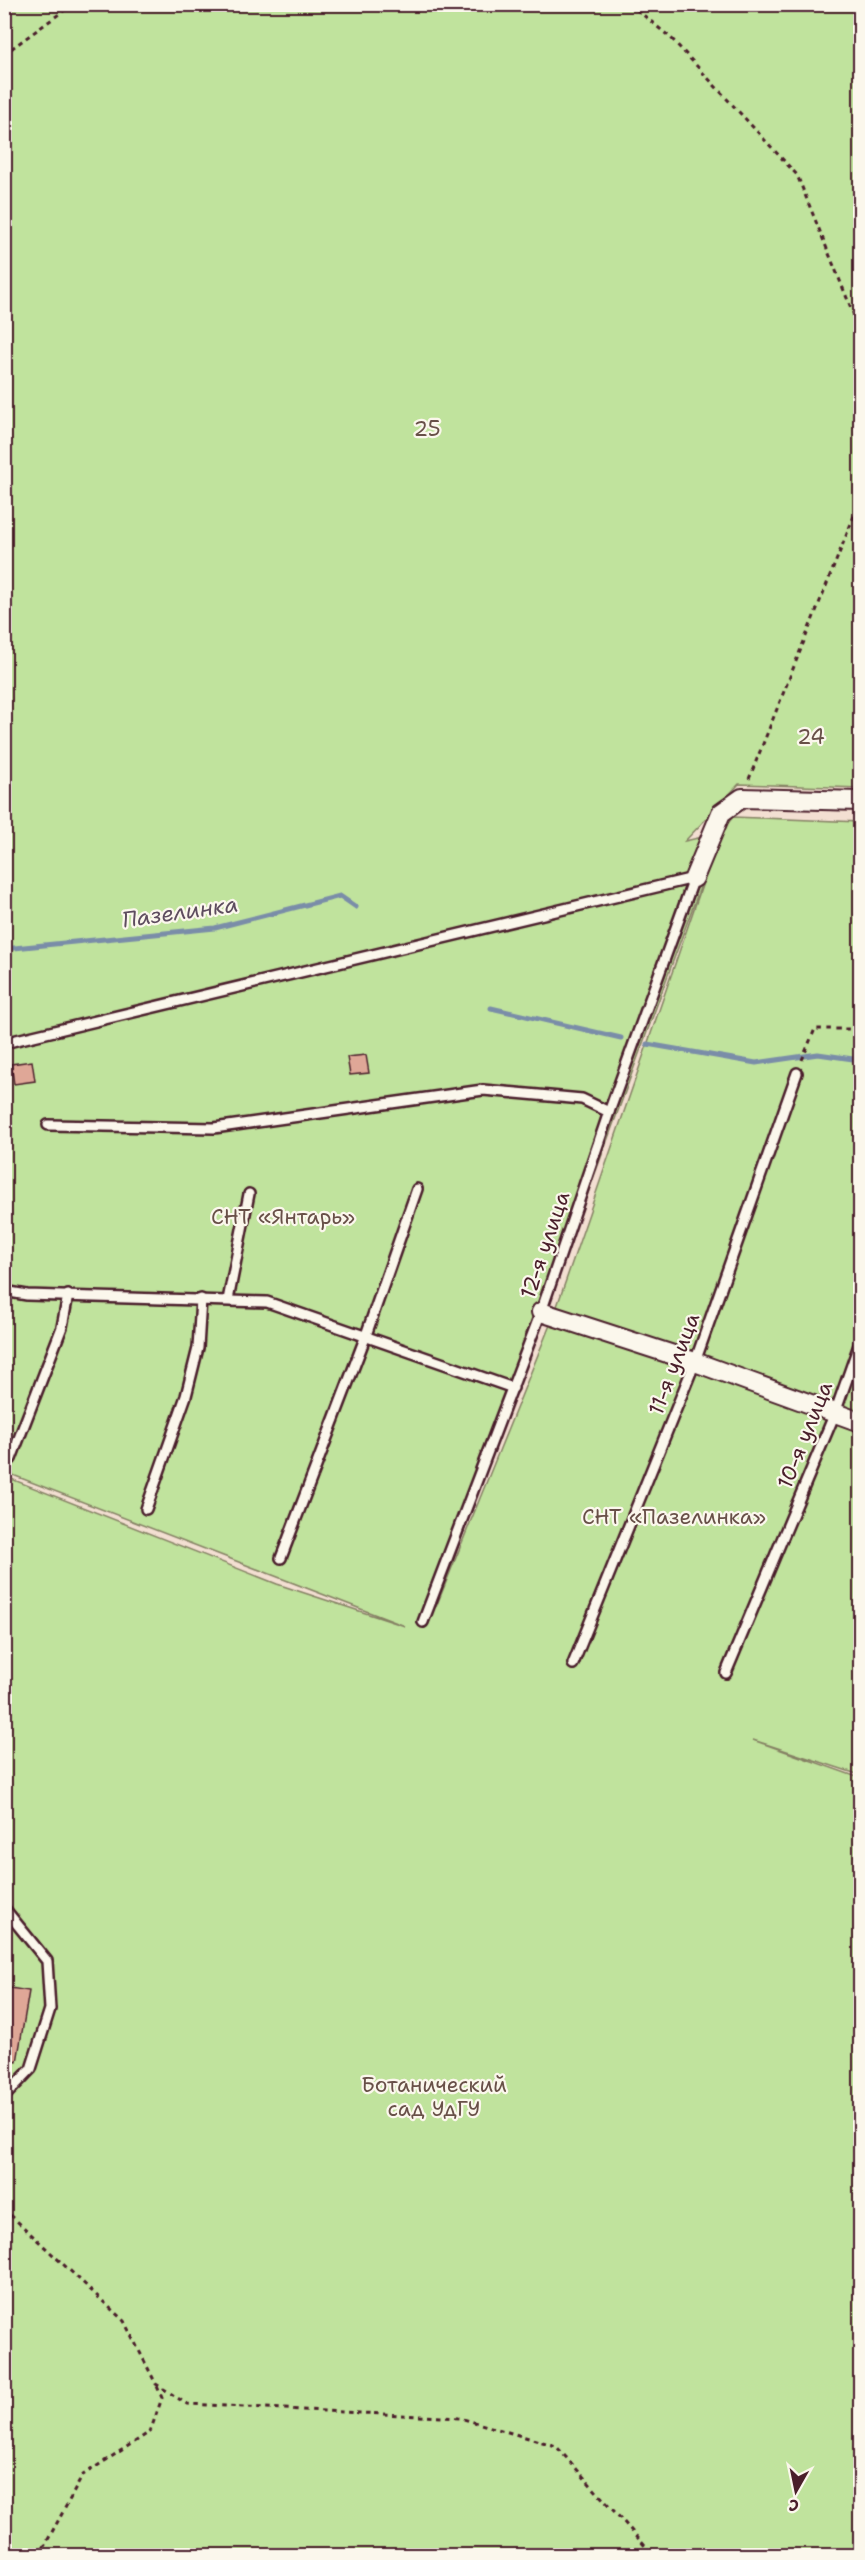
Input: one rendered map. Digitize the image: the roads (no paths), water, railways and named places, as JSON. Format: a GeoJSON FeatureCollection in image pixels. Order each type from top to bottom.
{"type":"FeatureCollection","features":[{"type":"Feature","properties":{"kind":"street"},"geometry":{"type":"LineString","coordinates":[[694,878],[721,813],[742,798],[861,801]]}},
{"type":"Feature","properties":{"kind":"street"},"geometry":{"type":"LineString","coordinates":[[541,1312],[695,1362],[861,1422]]}},
{"type":"Feature","properties":{"kind":"lane"},"geometry":{"type":"LineString","coordinates":[[4,1043],[694,878]]}},
{"type":"Feature","properties":{"kind":"lane","name":"12-я улица"},"geometry":{"type":"LineString","coordinates":[[423,1622],[541,1312],[609,1112],[694,878]]}},
{"type":"Feature","properties":{"kind":"lane","name":"11-я улица"},"geometry":{"type":"LineString","coordinates":[[573,1664],[695,1362],[796,1073]]}},
{"type":"Feature","properties":{"kind":"lane"},"geometry":{"type":"LineString","coordinates":[[48,1125],[214,1128],[483,1090],[582,1099],[609,1112]]}},
{"type":"Feature","properties":{"kind":"lane"},"geometry":{"type":"LineString","coordinates":[[281,1558],[365,1338],[417,1189]]}},
{"type":"Feature","properties":{"kind":"lane"},"geometry":{"type":"LineString","coordinates":[[228,1300],[249,1194]]}},
{"type":"Feature","properties":{"kind":"lane"},"geometry":{"type":"LineString","coordinates":[[4,1291],[267,1302],[513,1388]]}},
{"type":"Feature","properties":{"kind":"lane"},"geometry":{"type":"LineString","coordinates":[[12,1459],[62,1327],[68,1295]]}},
{"type":"Feature","properties":{"kind":"lane"},"geometry":{"type":"LineString","coordinates":[[146,1509],[186,1396],[198,1348],[201,1299]]}},
{"type":"Feature","properties":{"kind":"lane","name":"10-я улица"},"geometry":{"type":"LineString","coordinates":[[726,1673],[835,1413],[861,1342]]}},
{"type":"Feature","properties":{"kind":"lane"},"geometry":{"type":"LineString","coordinates":[[4,1908],[47,1961],[50,2009],[31,2069],[4,2097]]}},
{"type":"Feature","properties":{"kind":"waterway","name":"Пазелинка"},"geometry":{"type":"LineString","coordinates":[[4,949],[215,928],[340,896],[356,907]]}},
{"type":"Feature","properties":{"kind":"waterway","name":"Пазелинка"},"geometry":{"type":"LineString","coordinates":[[491,1008],[621,1038]]}},
{"type":"Feature","properties":{"kind":"waterway","name":"Пазелинка"},"geometry":{"type":"LineString","coordinates":[[647,1044],[756,1063],[818,1054],[860,1060]]}},
{"type":"Feature","properties":{"kind":"park label","name":"25"},"geometry":{"type":"Point","coordinates":[427,429]}},
{"type":"Feature","properties":{"kind":"park label","name":"24"},"geometry":{"type":"Point","coordinates":[811,737]}},
{"type":"Feature","properties":{"kind":"park label","name":"СНТ «Янтарь»"},"geometry":{"type":"Point","coordinates":[283,1217]}},
{"type":"Feature","properties":{"kind":"park label","name":"СНТ «Пазелинка»"},"geometry":{"type":"Point","coordinates":[674,1517]}},
{"type":"Feature","properties":{"kind":"park label","name":"Ботанический сад УдГУ"},"geometry":{"type":"Point","coordinates":[434,2097]}}]}
